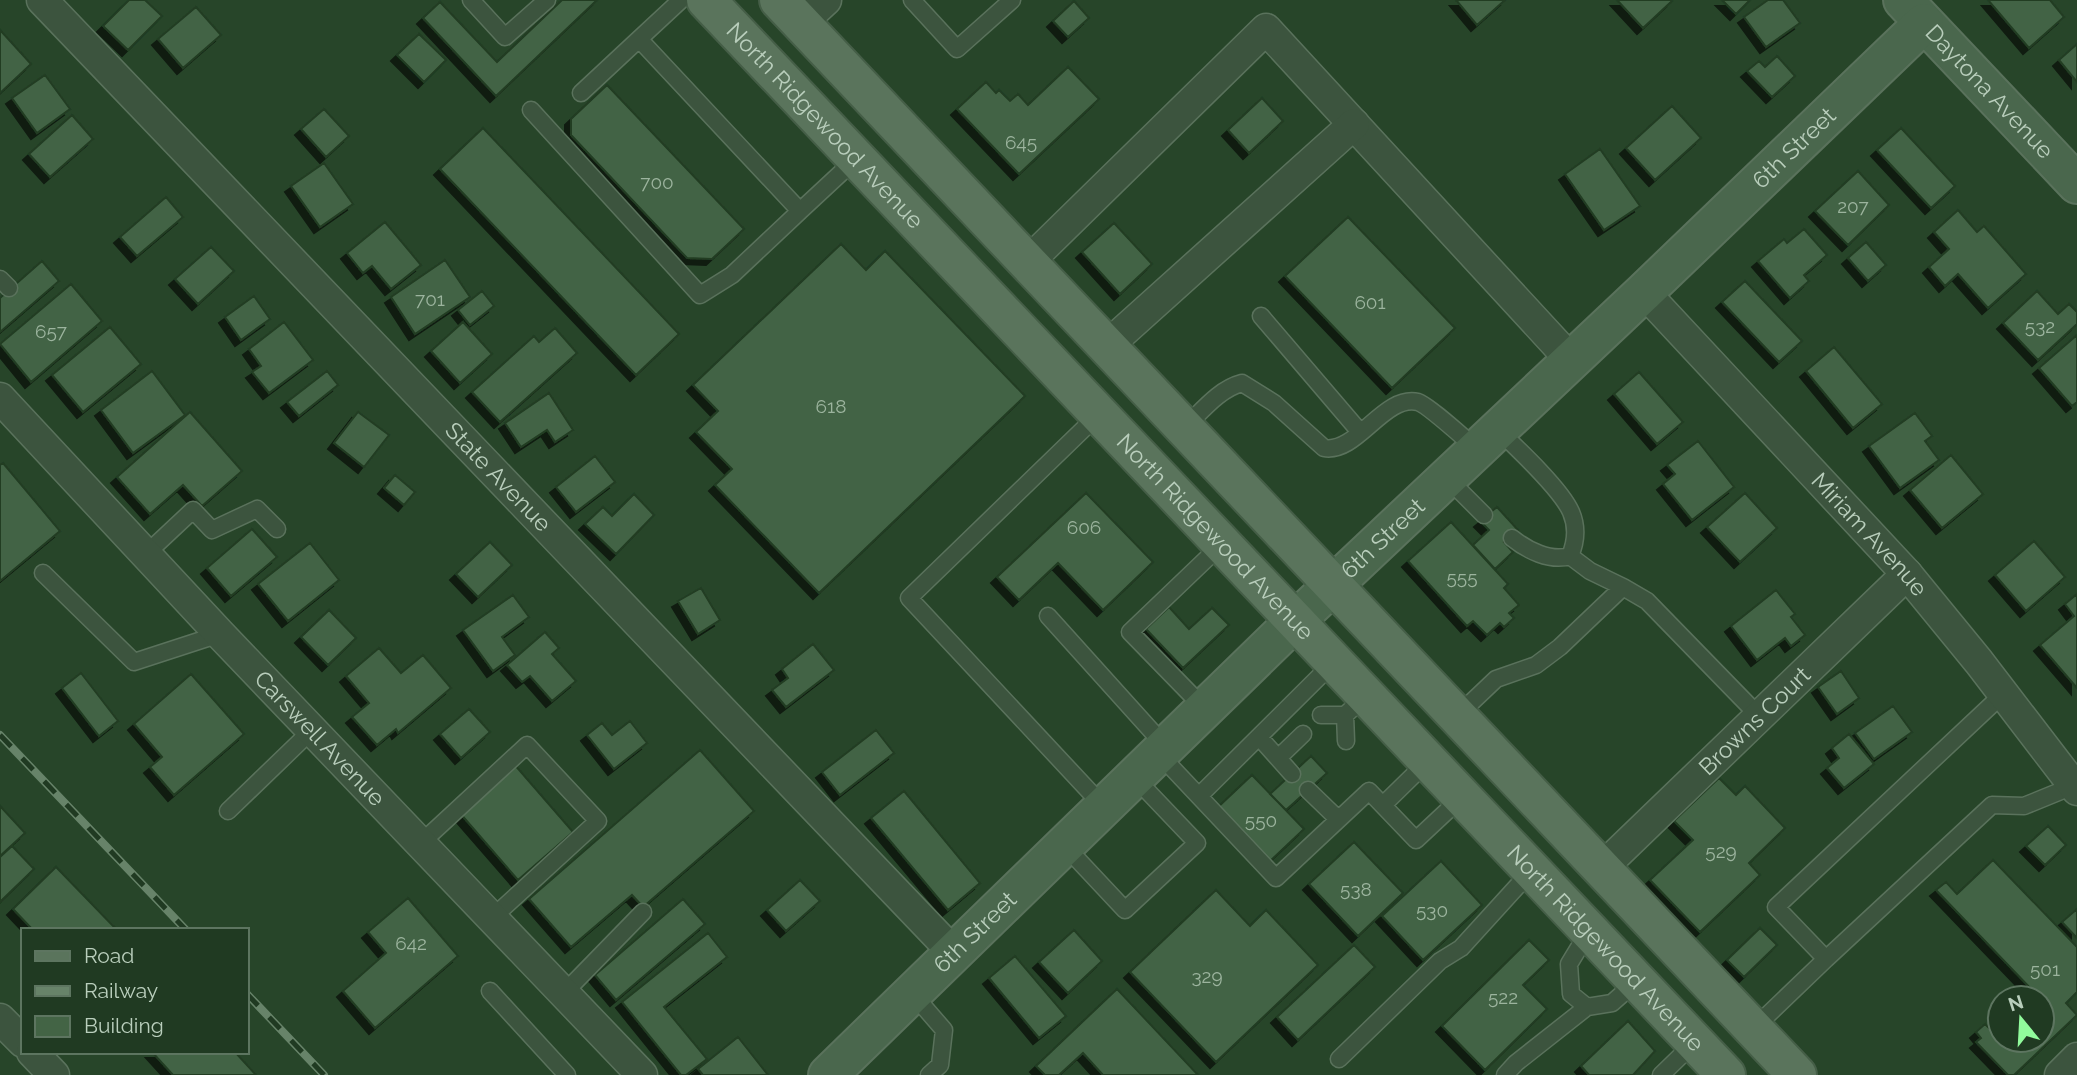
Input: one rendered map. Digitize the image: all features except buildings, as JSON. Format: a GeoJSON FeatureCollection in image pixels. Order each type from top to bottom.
{"type":"FeatureCollection","features":[{"type":"Feature","properties":{"kind":"main road"},"geometry":{"type":"LineString","coordinates":[[698,1],[761,22],[784,25],[802,8],[1027,263],[1797,1075]]}},
{"type":"Feature","properties":{"kind":"main road","name":"North Ridgewood Avenue"},"geometry":{"type":"LineString","coordinates":[[698,1],[856,159],[1334,662],[1355,705],[1428,761],[1726,1075]]}},
{"type":"Feature","properties":{"kind":"street","name":"State Avenue"},"geometry":{"type":"LineString","coordinates":[[42,0],[954,953]]}},
{"type":"Feature","properties":{"kind":"street","name":"6th Street"},"geometry":{"type":"LineString","coordinates":[[828,1075],[1295,621],[1644,292],[1921,8]]}},
{"type":"Feature","properties":{"kind":"street","name":"Daytona Avenue"},"geometry":{"type":"LineString","coordinates":[[1921,8],[2077,184]]}},
{"type":"Feature","properties":{"kind":"street"},"geometry":{"type":"LineString","coordinates":[[1027,263],[1266,29],[1571,360]]}},
{"type":"Feature","properties":{"kind":"street"},"geometry":{"type":"LineString","coordinates":[[1107,346],[1354,124]]}},
{"type":"Feature","properties":{"kind":"street","name":"Miriam Avenue"},"geometry":{"type":"LineString","coordinates":[[1644,292],[1907,574],[2075,788]]}},
{"type":"Feature","properties":{"kind":"street","name":"Carswell Avenue"},"geometry":{"type":"LineString","coordinates":[[0,398],[220,634],[642,1075]]}},
{"type":"Feature","properties":{"kind":"street","name":"Browns Court"},"geometry":{"type":"LineString","coordinates":[[1602,868],[1907,574]]}},
{"type":"Feature","properties":{"kind":"street"},"geometry":{"type":"LineString","coordinates":[[0,1018],[21,1040]]}},
{"type":"Feature","properties":{"kind":"street"},"geometry":{"type":"LineString","coordinates":[[34,1054],[54,1075]]}},
{"type":"Feature","properties":{"kind":"street"},"geometry":{"type":"LineString","coordinates":[[2060,1075],[2077,1058]]}},
{"type":"Feature","properties":{"kind":"lane"},"geometry":{"type":"LineString","coordinates":[[471,0],[505,37],[547,0]]}},
{"type":"Feature","properties":{"kind":"lane"},"geometry":{"type":"LineString","coordinates":[[912,0],[957,49],[1012,0]]}},
{"type":"Feature","properties":{"kind":"lane"},"geometry":{"type":"LineString","coordinates":[[581,93],[639,39],[698,1]]}},
{"type":"Feature","properties":{"kind":"lane"},"geometry":{"type":"LineString","coordinates":[[639,39],[800,211]]}},
{"type":"Feature","properties":{"kind":"lane"},"geometry":{"type":"LineString","coordinates":[[531,110],[700,295],[732,275],[856,159]]}},
{"type":"Feature","properties":{"kind":"lane"},"geometry":{"type":"LineString","coordinates":[[1261,316],[1360,432]]}},
{"type":"Feature","properties":{"kind":"lane"},"geometry":{"type":"LineString","coordinates":[[1184,428],[1218,396],[1232,386],[1242,383],[1274,403],[1324,448],[1332,449],[1347,442],[1405,401],[1420,403],[1487,439],[1524,455],[1570,510],[1575,536],[1570,556]]}},
{"type":"Feature","properties":{"kind":"lane"},"geometry":{"type":"LineString","coordinates":[[1099,414],[909,598],[1104,807]]}},
{"type":"Feature","properties":{"kind":"lane"},"geometry":{"type":"LineString","coordinates":[[1447,478],[1484,515]]}},
{"type":"Feature","properties":{"kind":"lane"},"geometry":{"type":"LineString","coordinates":[[146,554],[193,510],[212,530],[257,509],[277,529]]}},
{"type":"Feature","properties":{"kind":"lane"},"geometry":{"type":"LineString","coordinates":[[1511,538],[1532,551],[1550,557],[1570,556]]}},
{"type":"Feature","properties":{"kind":"lane"},"geometry":{"type":"LineString","coordinates":[[1205,709],[1130,632],[1222,544]]}},
{"type":"Feature","properties":{"kind":"lane"},"geometry":{"type":"LineString","coordinates":[[1570,556],[1590,571],[1647,601],[1759,716]]}},
{"type":"Feature","properties":{"kind":"lane"},"geometry":{"type":"LineString","coordinates":[[43,573],[134,662],[220,634]]}},
{"type":"Feature","properties":{"kind":"lane"},"geometry":{"type":"LineString","coordinates":[[1457,716],[1496,679],[1536,665],[1552,653],[1623,587]]}},
{"type":"Feature","properties":{"kind":"lane"},"geometry":{"type":"LineString","coordinates":[[1048,616],[1153,759],[1196,843],[1125,910],[1064,845]]}},
{"type":"Feature","properties":{"kind":"lane"},"geometry":{"type":"LineString","coordinates":[[1199,796],[1334,662]]}},
{"type":"Feature","properties":{"kind":"lane"},"geometry":{"type":"LineString","coordinates":[[1826,960],[1776,907],[2003,694]]}},
{"type":"Feature","properties":{"kind":"lane"},"geometry":{"type":"LineString","coordinates":[[1321,715],[1355,705]]}},
{"type":"Feature","properties":{"kind":"lane"},"geometry":{"type":"LineString","coordinates":[[1346,741],[1355,705]]}},
{"type":"Feature","properties":{"kind":"lane"},"geometry":{"type":"LineString","coordinates":[[228,811],[312,730]]}},
{"type":"Feature","properties":{"kind":"lane"},"geometry":{"type":"LineString","coordinates":[[1278,758],[1303,734]]}},
{"type":"Feature","properties":{"kind":"lane"},"geometry":{"type":"LineString","coordinates":[[1259,737],[1292,774]]}},
{"type":"Feature","properties":{"kind":"lane"},"geometry":{"type":"LineString","coordinates":[[421,843],[527,745],[598,821],[492,918]]}},
{"type":"Feature","properties":{"kind":"lane"},"geometry":{"type":"LineString","coordinates":[[1153,759],[1199,796],[1276,877],[1369,791],[1416,840],[1462,797]]}},
{"type":"Feature","properties":{"kind":"lane"},"geometry":{"type":"LineString","coordinates":[[1382,805],[1428,761]]}},
{"type":"Feature","properties":{"kind":"lane"},"geometry":{"type":"LineString","coordinates":[[1753,1029],[1992,805],[2024,806],[2075,788]]}},
{"type":"Feature","properties":{"kind":"lane"},"geometry":{"type":"LineString","coordinates":[[1308,790],[1338,819]]}},
{"type":"Feature","properties":{"kind":"lane"},"geometry":{"type":"LineString","coordinates":[[1339,1059],[1440,961],[1461,948],[1532,870]]}},
{"type":"Feature","properties":{"kind":"lane"},"geometry":{"type":"LineString","coordinates":[[564,993],[643,912]]}},
{"type":"Feature","properties":{"kind":"lane"},"geometry":{"type":"LineString","coordinates":[[1587,1007],[1571,994],[1569,964],[1589,931]]}},
{"type":"Feature","properties":{"kind":"lane"},"geometry":{"type":"LineString","coordinates":[[1505,1075],[1516,1063],[1587,1007],[1612,1003],[1637,981]]}},
{"type":"Feature","properties":{"kind":"lane"},"geometry":{"type":"LineString","coordinates":[[490,991],[567,1075]]}},
{"type":"Feature","properties":{"kind":"lane"},"geometry":{"type":"LineString","coordinates":[[912,993],[944,1030],[940,1065],[929,1075]]}},
{"type":"Feature","properties":{"kind":"lane"},"geometry":{"type":"LineString","coordinates":[[1661,1075],[1695,1042]]}},
{"type":"Feature","properties":{"kind":"railway"},"geometry":{"type":"LineString","coordinates":[[0,735],[184,928]]}},
{"type":"Feature","properties":{"kind":"railway"},"geometry":{"type":"LineString","coordinates":[[248,995],[324,1075]]}}]}
